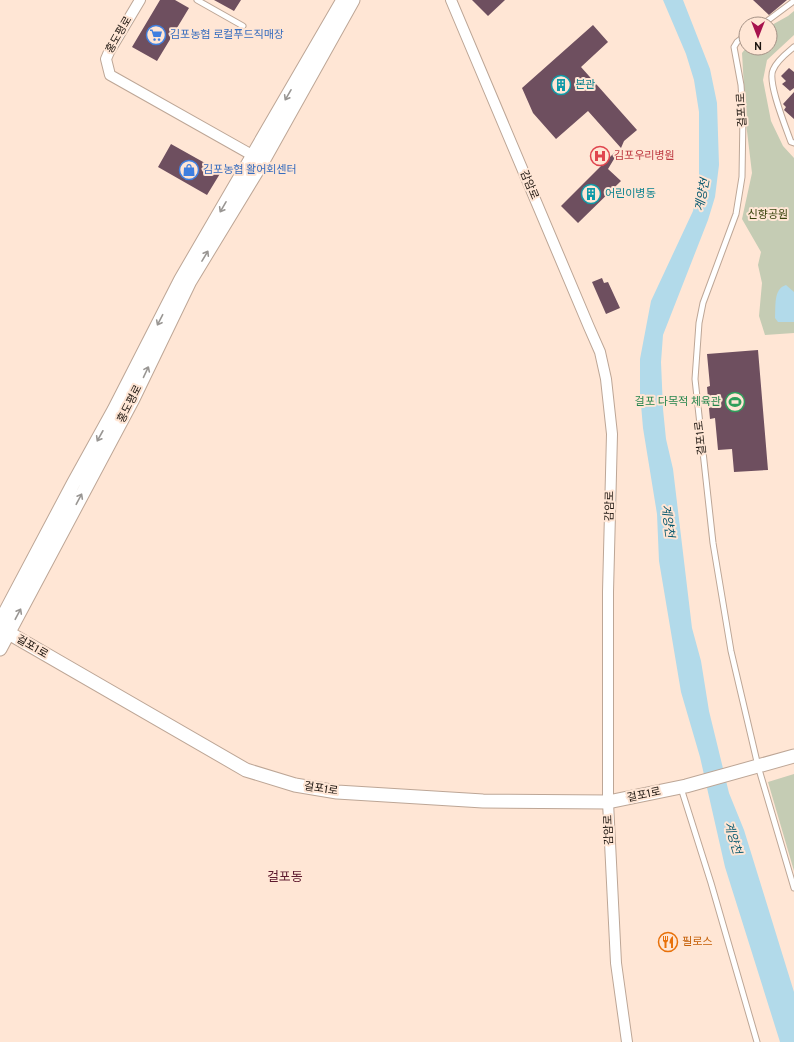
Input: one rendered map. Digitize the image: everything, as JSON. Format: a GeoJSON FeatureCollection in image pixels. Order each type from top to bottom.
{"type":"FeatureCollection","features":[{"type":"Feature","properties":{"kind":"street","name":"홍도평로"},"geometry":{"type":"LineString","coordinates":[[140,0],[106,59],[106,67],[110,75],[258,158]]}},
{"type":"Feature","properties":{"kind":"street","name":"홍도평로"},"geometry":{"type":"LineString","coordinates":[[0,649],[4,631],[133,399],[190,281],[343,0]]}},
{"type":"Feature","properties":{"kind":"street","name":"홍도평로"},"geometry":{"type":"LineString","coordinates":[[0,622],[114,410],[181,279],[258,158],[354,0]]}},
{"type":"Feature","properties":{"kind":"street","name":"감암로"},"geometry":{"type":"LineString","coordinates":[[451,0],[600,352],[606,379],[612,434],[608,592],[608,802],[616,963],[627,1042]]}},
{"type":"Feature","properties":{"kind":"street","name":"걸포1로"},"geometry":{"type":"LineString","coordinates":[[4,631],[246,770],[269,778],[337,792],[484,801],[608,802],[683,786],[794,756]]}},
{"type":"Feature","properties":{"kind":"lane"},"geometry":{"type":"LineString","coordinates":[[197,0],[243,26]]}},
{"type":"Feature","properties":{"kind":"lane"},"geometry":{"type":"LineString","coordinates":[[774,16],[794,2]]}},
{"type":"Feature","properties":{"kind":"lane","name":"걸포1로"},"geometry":{"type":"LineString","coordinates":[[738,41],[734,47],[741,85],[743,115],[742,177],[736,214],[703,303],[698,330],[695,379],[701,446],[720,586],[754,767]]}},
{"type":"Feature","properties":{"kind":"lane"},"geometry":{"type":"LineString","coordinates":[[794,47],[778,62],[772,71],[772,81],[779,109],[791,142],[794,143]]}},
{"type":"Feature","properties":{"kind":"lane"},"geometry":{"type":"LineString","coordinates":[[754,767],[794,888]]}},
{"type":"Feature","properties":{"kind":"lane"},"geometry":{"type":"LineString","coordinates":[[683,786],[757,1042]]}},
{"type":"Feature","properties":{"kind":"green space","name":"신향공원"},"geometry":{"type":"Polygon","coordinates":[[[794,11],[794,35],[778,50],[778,22],[794,11]]]}},
{"type":"Feature","properties":{"kind":"green space","name":"신향공원"},"geometry":{"type":"Polygon","coordinates":[[[742,56],[771,56],[767,60],[763,80],[771,121],[783,146],[794,158],[794,333],[765,335],[759,316],[762,283],[758,265],[761,252],[742,219],[752,173],[746,123],[742,56]]]}},
{"type":"Feature","properties":{"kind":"green space"},"geometry":{"type":"Polygon","coordinates":[[[794,774],[794,871],[768,782],[794,774]]]}},
{"type":"Feature","properties":{"kind":"water","name":"계양천"},"geometry":{"type":"Polygon","coordinates":[[[663,0],[683,0],[710,69],[717,103],[719,165],[715,197],[708,220],[663,335],[661,362],[666,439],[673,469],[692,628],[701,661],[709,711],[729,793],[744,830],[794,992],[794,1042],[780,1042],[725,867],[700,757],[681,692],[659,561],[657,514],[643,428],[640,393],[640,359],[651,301],[693,211],[699,183],[699,112],[694,80],[686,54],[663,0]]]}},
{"type":"Feature","properties":{"kind":"water"},"geometry":{"type":"Polygon","coordinates":[[[786,285],[794,292],[794,322],[778,322],[775,318],[777,294],[782,287],[786,285]]]}},
{"type":"Feature","properties":{"kind":"building","name":"김포농협 로컬푸드직매장"},"geometry":{"type":"Polygon","coordinates":[[[160,0],[175,0],[189,8],[157,61],[132,47],[160,0]]]}},
{"type":"Feature","properties":{"kind":"building"},"geometry":{"type":"Polygon","coordinates":[[[214,0],[241,0],[234,11],[214,0]]]}},
{"type":"Feature","properties":{"kind":"building"},"geometry":{"type":"Polygon","coordinates":[[[472,0],[505,0],[488,16],[472,0]]]}},
{"type":"Feature","properties":{"kind":"building"},"geometry":{"type":"Polygon","coordinates":[[[753,0],[787,0],[769,15],[753,0]]]}},
{"type":"Feature","properties":{"kind":"building","name":"본관"},"geometry":{"type":"Polygon","coordinates":[[[593,25],[608,42],[581,67],[637,130],[624,141],[621,148],[588,111],[556,139],[533,113],[522,88],[593,25]]]}},
{"type":"Feature","properties":{"kind":"building"},"geometry":{"type":"Polygon","coordinates":[[[789,68],[794,72],[794,88],[790,91],[782,84],[786,81],[781,76],[789,68]]]}},
{"type":"Feature","properties":{"kind":"building"},"geometry":{"type":"Polygon","coordinates":[[[794,92],[794,119],[784,110],[786,107],[783,104],[794,92]]]}},
{"type":"Feature","properties":{"kind":"building","name":"김포농협 활어회센터"},"geometry":{"type":"Polygon","coordinates":[[[171,144],[221,172],[207,195],[158,167],[171,144]]]}},
{"type":"Feature","properties":{"kind":"building","name":"어린이병동"},"geometry":{"type":"Polygon","coordinates":[[[615,152],[617,154],[608,169],[621,181],[578,223],[561,206],[615,152]]]}},
{"type":"Feature","properties":{"kind":"building"},"geometry":{"type":"Polygon","coordinates":[[[602,278],[604,283],[608,282],[620,308],[606,314],[592,282],[602,278]]]}},
{"type":"Feature","properties":{"kind":"building","name":"걸포 다목적 체육관"},"geometry":{"type":"Polygon","coordinates":[[[758,350],[768,470],[734,472],[732,449],[718,450],[715,418],[710,419],[707,387],[710,386],[707,354],[758,350]]]}},
{"type":"Feature","properties":{"kind":"place","name":"김포농협 로컬푸드직매장"},"geometry":{"type":"Point","coordinates":[156,35]}},
{"type":"Feature","properties":{"kind":"place","name":"본관"},"geometry":{"type":"Point","coordinates":[561,85]}},
{"type":"Feature","properties":{"kind":"place","name":"김포우리병원"},"geometry":{"type":"Point","coordinates":[600,156]}},
{"type":"Feature","properties":{"kind":"place","name":"김포농협 활어회센터"},"geometry":{"type":"Point","coordinates":[189,170]}},
{"type":"Feature","properties":{"kind":"place","name":"어린이병동"},"geometry":{"type":"Point","coordinates":[591,194]}},
{"type":"Feature","properties":{"kind":"place","name":"걸포 다목적 체육관"},"geometry":{"type":"Point","coordinates":[735,402]}},
{"type":"Feature","properties":{"kind":"place","name":"필로스"},"geometry":{"type":"Point","coordinates":[668,942]}},
{"type":"Feature","properties":{"kind":"district","name":"걸포동"},"geometry":{"type":"Point","coordinates":[285,878]}}]}
